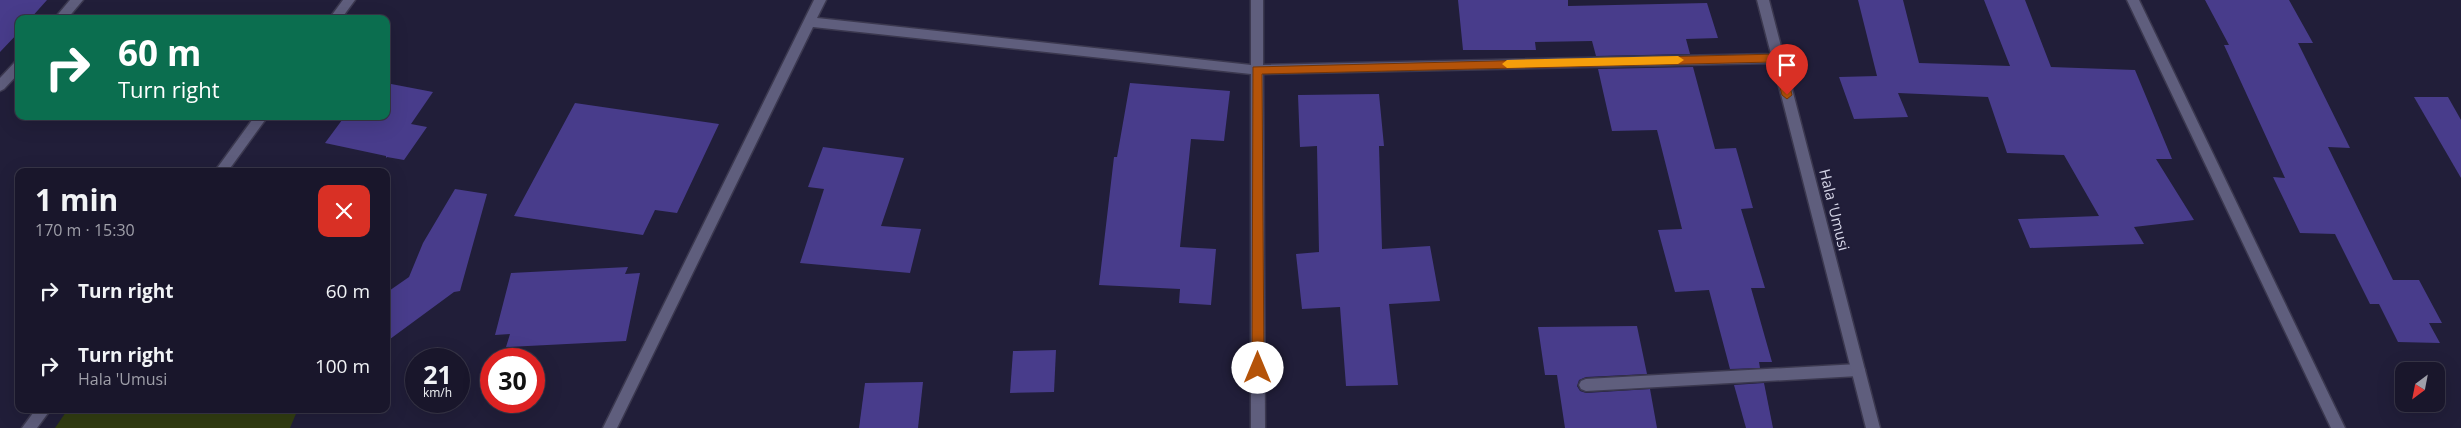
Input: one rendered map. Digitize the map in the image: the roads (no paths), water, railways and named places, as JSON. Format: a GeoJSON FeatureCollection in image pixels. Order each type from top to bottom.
{"type":"FeatureCollection","features":[{"type":"Feature","properties":{"kind":"street"},"geometry":{"type":"LineString","coordinates":[[64,15],[77,0]]}},
{"type":"Feature","properties":{"kind":"street"},"geometry":{"type":"LineString","coordinates":[[337,15],[348,0]]}},
{"type":"Feature","properties":{"kind":"street"},"geometry":{"type":"LineString","coordinates":[[610,428],[820,0]]}},
{"type":"Feature","properties":{"kind":"street"},"geometry":{"type":"LineString","coordinates":[[1257,0],[1258,428]]}},
{"type":"Feature","properties":{"kind":"street","name":"Hala 'Umusi"},"geometry":{"type":"LineString","coordinates":[[1763,0],[1873,428]]}},
{"type":"Feature","properties":{"kind":"street"},"geometry":{"type":"LineString","coordinates":[[2133,0],[2338,428]]}},
{"type":"Feature","properties":{"kind":"street"},"geometry":{"type":"LineString","coordinates":[[809,22],[1257,70],[1778,58]]}},
{"type":"Feature","properties":{"kind":"street"},"geometry":{"type":"LineString","coordinates":[[0,86],[15,69]]}},
{"type":"Feature","properties":{"kind":"street"},"geometry":{"type":"LineString","coordinates":[[223,168],[259,120]]}},
{"type":"Feature","properties":{"kind":"street"},"geometry":{"type":"LineString","coordinates":[[1586,384],[1858,370]]}},
{"type":"Feature","properties":{"kind":"street"},"geometry":{"type":"LineString","coordinates":[[29,428],[41,413]]}}]}
